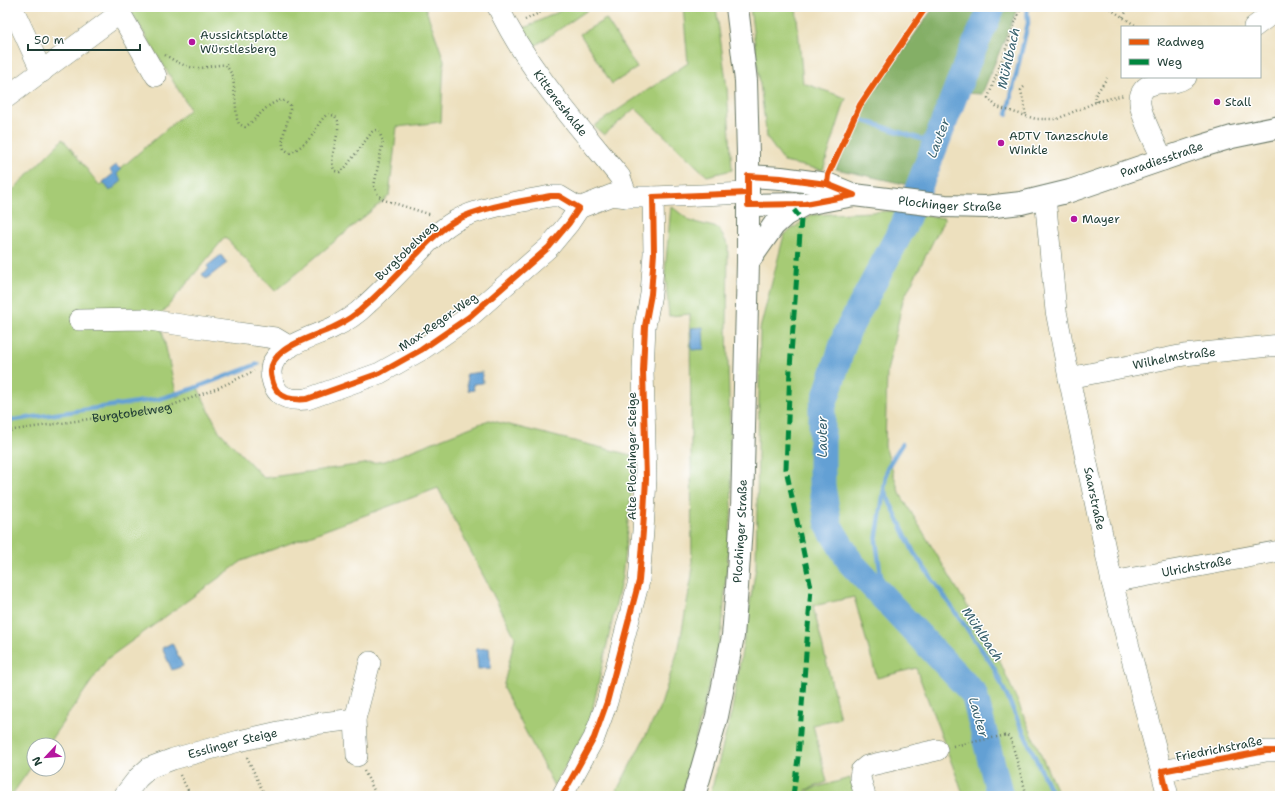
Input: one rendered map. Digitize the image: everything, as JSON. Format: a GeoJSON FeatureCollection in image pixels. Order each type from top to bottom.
{"type":"FeatureCollection","features":[{"type":"Feature","properties":{"kind":"main road","name":"Plochinger Straße"},"geometry":{"type":"LineString","coordinates":[[694,796],[717,716],[733,636],[742,510],[748,262],[748,191],[746,81],[737,7]]}},
{"type":"Feature","properties":{"kind":"main road","name":"Paradiesstraße"},"geometry":{"type":"LineString","coordinates":[[1044,197],[1085,186],[1232,138],[1280,127]]}},
{"type":"Feature","properties":{"kind":"main road","name":"Plochinger Straße"},"geometry":{"type":"LineString","coordinates":[[748,191],[781,178],[827,184],[854,195],[945,206],[992,207],[1021,203],[1044,197]]}},
{"type":"Feature","properties":{"kind":"main road","name":"Plochinger Straße"},"geometry":{"type":"LineString","coordinates":[[748,191],[805,204]]}},
{"type":"Feature","properties":{"kind":"main road","name":"Plochinger Straße"},"geometry":{"type":"LineString","coordinates":[[748,262],[774,225],[785,215],[805,204],[854,195]]}},
{"type":"Feature","properties":{"kind":"street"},"geometry":{"type":"LineString","coordinates":[[12,7],[42,72]]}},
{"type":"Feature","properties":{"kind":"street","name":"Kitteneshalde"},"geometry":{"type":"LineString","coordinates":[[498,7],[508,29],[537,74],[620,177],[627,197]]}},
{"type":"Feature","properties":{"kind":"street"},"geometry":{"type":"LineString","coordinates":[[7,97],[42,72],[119,10],[137,45],[156,76]]}},
{"type":"Feature","properties":{"kind":"street"},"geometry":{"type":"LineString","coordinates":[[1255,26],[1270,15],[1280,13]]}},
{"type":"Feature","properties":{"kind":"street"},"geometry":{"type":"LineString","coordinates":[[1163,160],[1142,110],[1140,99],[1143,90],[1149,85],[1179,82],[1185,78]]}},
{"type":"Feature","properties":{"kind":"street"},"geometry":{"type":"LineString","coordinates":[[579,208],[612,195],[627,197],[653,197],[748,191]]}},
{"type":"Feature","properties":{"kind":"street","name":"Burgtobelweg"},"geometry":{"type":"LineString","coordinates":[[271,367],[276,356],[290,347],[350,318],[367,304],[433,237],[453,222],[466,215],[482,210],[551,196],[559,196],[579,208]]}},
{"type":"Feature","properties":{"kind":"street","name":"Alte Plochinger Steige"},"geometry":{"type":"LineString","coordinates":[[562,796],[594,738],[607,702],[639,581],[646,479],[643,371],[645,326],[651,294],[654,253],[653,197]]}},
{"type":"Feature","properties":{"kind":"street","name":"Saarstraße"},"geometry":{"type":"LineString","coordinates":[[1044,197],[1056,311],[1069,378],[1112,582],[1168,796]]}},
{"type":"Feature","properties":{"kind":"street","name":"Max-Reger-Weg"},"geometry":{"type":"LineString","coordinates":[[271,367],[273,384],[279,393],[287,398],[295,400],[307,399],[380,373],[421,350],[469,317],[549,247],[569,223],[579,208]]}},
{"type":"Feature","properties":{"kind":"street"},"geometry":{"type":"LineString","coordinates":[[79,320],[143,318],[275,338],[290,347]]}},
{"type":"Feature","properties":{"kind":"street","name":"Wilhelmstraße"},"geometry":{"type":"LineString","coordinates":[[1069,378],[1184,355],[1280,345]]}},
{"type":"Feature","properties":{"kind":"street","name":"Ulrichstraße"},"geometry":{"type":"LineString","coordinates":[[1112,582],[1280,550]]}},
{"type":"Feature","properties":{"kind":"street"},"geometry":{"type":"LineString","coordinates":[[357,756],[355,719],[370,662]]}},
{"type":"Feature","properties":{"kind":"street","name":"Esslinger Steige"},"geometry":{"type":"LineString","coordinates":[[124,796],[138,778],[149,768],[173,759],[240,740],[314,724],[355,719]]}},
{"type":"Feature","properties":{"kind":"street"},"geometry":{"type":"LineString","coordinates":[[865,796],[860,778],[861,771],[867,766],[937,750]]}},
{"type":"Feature","properties":{"kind":"street","name":"Friedrichstraße"},"geometry":{"type":"LineString","coordinates":[[1162,772],[1266,751],[1280,751]]}},
{"type":"Feature","properties":{"kind":"path"},"geometry":{"type":"LineString","coordinates":[[508,29],[551,7]]}},
{"type":"Feature","properties":{"kind":"path"},"geometry":{"type":"LineString","coordinates":[[1022,7],[988,98],[997,107],[1036,119],[1057,119],[1096,102],[1143,90]]}},
{"type":"Feature","properties":{"kind":"path"},"geometry":{"type":"LineString","coordinates":[[1032,7],[1040,10]]}},
{"type":"Feature","properties":{"kind":"path"},"geometry":{"type":"LineString","coordinates":[[1107,7],[1136,26]]}},
{"type":"Feature","properties":{"kind":"path"},"geometry":{"type":"LineString","coordinates":[[1123,18],[1128,7]]}},
{"type":"Feature","properties":{"kind":"path"},"geometry":{"type":"LineString","coordinates":[[137,45],[143,42],[185,66],[198,68],[218,64],[226,66],[233,76],[237,119],[239,124],[246,127],[270,104],[282,100],[290,105],[290,113],[282,145],[284,149],[290,153],[297,150],[310,138],[323,117],[328,114],[335,116],[338,122],[332,161],[332,168],[335,171],[340,172],[345,168],[372,132],[376,130],[379,132],[383,141],[374,186],[378,195],[384,200],[453,222]]}},
{"type":"Feature","properties":{"kind":"path"},"geometry":{"type":"LineString","coordinates":[[1096,102],[1094,97],[1107,78]]}},
{"type":"Feature","properties":{"kind":"path"},"geometry":{"type":"LineString","coordinates":[[1024,87],[1021,90],[1024,116]]}},
{"type":"Feature","properties":{"kind":"path"},"geometry":{"type":"LineString","coordinates":[[964,744],[1007,735],[1011,740],[1027,796]]}},
{"type":"Feature","properties":{"kind":"path"},"geometry":{"type":"LineString","coordinates":[[240,740],[266,796]]}},
{"type":"Feature","properties":{"kind":"path"},"geometry":{"type":"LineString","coordinates":[[357,756],[378,796]]}},
{"type":"Feature","properties":{"kind":"path"},"geometry":{"type":"LineString","coordinates":[[173,759],[191,796]]}},
{"type":"Feature","properties":{"kind":"green space"},"geometry":{"type":"Polygon","coordinates":[[[128,7],[425,7],[444,60],[441,122],[397,127],[389,196],[275,291],[225,237],[159,317],[177,397],[198,388],[219,431],[264,478],[385,461],[489,420],[635,456],[622,577],[589,725],[554,786],[503,688],[515,637],[438,488],[242,561],[107,659],[53,737],[26,737],[26,774],[11,796],[7,796],[7,196],[63,139],[100,186],[190,109],[128,7]]]}},
{"type":"Feature","properties":{"kind":"green space"},"geometry":{"type":"Polygon","coordinates":[[[564,7],[592,7],[532,48],[520,30],[558,12],[564,7]]]}},
{"type":"Feature","properties":{"kind":"green space"},"geometry":{"type":"Polygon","coordinates":[[[683,7],[716,7],[727,88],[732,170],[707,176],[635,108],[604,135],[594,126],[688,63],[683,7]]]}},
{"type":"Feature","properties":{"kind":"green space"},"geometry":{"type":"Polygon","coordinates":[[[750,7],[796,7],[803,83],[846,98],[823,170],[784,162],[767,138],[750,7]]]}},
{"type":"Feature","properties":{"kind":"green space"},"geometry":{"type":"Polygon","coordinates":[[[934,7],[1018,7],[982,94],[964,93],[927,189],[836,169],[862,109],[934,7]]]}},
{"type":"Feature","properties":{"kind":"green space"},"geometry":{"type":"Polygon","coordinates":[[[606,19],[637,68],[612,84],[580,34],[606,19]]]}},
{"type":"Feature","properties":{"kind":"green space"},"geometry":{"type":"Polygon","coordinates":[[[671,206],[690,221],[718,228],[728,245],[727,326],[732,505],[722,629],[682,796],[614,796],[660,708],[679,647],[692,575],[690,314],[669,316],[665,272],[671,206]]]}},
{"type":"Feature","properties":{"kind":"green space"},"geometry":{"type":"Polygon","coordinates":[[[891,211],[945,218],[903,300],[887,372],[885,446],[899,492],[998,657],[1059,796],[964,796],[916,668],[877,678],[854,597],[813,606],[840,718],[813,725],[827,782],[806,790],[808,796],[710,796],[732,710],[756,567],[760,329],[784,235],[811,215],[891,211]]]}},
{"type":"Feature","properties":{"kind":"green space"},"geometry":{"type":"Polygon","coordinates":[[[850,778],[856,796],[810,796],[808,790],[850,778]]]}},
{"type":"Feature","properties":{"kind":"water"},"geometry":{"type":"Polygon","coordinates":[[[116,165],[121,170],[117,174],[122,181],[110,191],[103,182],[113,174],[110,170],[116,165]]]}},
{"type":"Feature","properties":{"kind":"water"},"geometry":{"type":"Polygon","coordinates":[[[221,255],[227,263],[206,279],[202,274],[209,269],[207,266],[221,255]]]}},
{"type":"Feature","properties":{"kind":"water"},"geometry":{"type":"Polygon","coordinates":[[[703,327],[704,349],[692,350],[691,328],[703,327]]]}},
{"type":"Feature","properties":{"kind":"water"},"geometry":{"type":"Polygon","coordinates":[[[482,372],[483,383],[473,384],[474,390],[468,391],[466,374],[482,372]]]}},
{"type":"Feature","properties":{"kind":"water"},"geometry":{"type":"Polygon","coordinates":[[[172,643],[183,666],[172,670],[162,648],[172,643]]]}},
{"type":"Feature","properties":{"kind":"water"},"geometry":{"type":"Polygon","coordinates":[[[489,648],[491,668],[478,669],[476,649],[489,648]]]}},
{"type":"Feature","properties":{"kind":"waterway","name":"Lauter"},"geometry":{"type":"LineString","coordinates":[[992,7],[967,63],[904,225],[847,332],[822,409],[822,486],[829,526],[851,563],[974,694],[1000,796]]}},
{"type":"Feature","properties":{"kind":"waterway","name":"Mühlbach"},"geometry":{"type":"LineString","coordinates":[[1007,114],[1028,23],[1027,7]]}},
{"type":"Feature","properties":{"kind":"waterway"},"geometry":{"type":"LineString","coordinates":[[862,120],[936,144]]}},
{"type":"Feature","properties":{"kind":"waterway"},"geometry":{"type":"LineString","coordinates":[[7,421],[159,399],[192,389],[258,364]]}},
{"type":"Feature","properties":{"kind":"waterway","name":"Mühlbach"},"geometry":{"type":"LineString","coordinates":[[902,444],[887,468],[884,490],[914,553],[993,666],[1053,796]]}},
{"type":"Feature","properties":{"kind":"waterway","name":"Mühlbach"},"geometry":{"type":"LineString","coordinates":[[884,490],[876,541],[884,598]]}},
{"type":"Feature","properties":{"kind":"marked path"},"geometry":{"type":"LineString","coordinates":[[793,796],[798,758],[811,588],[786,469],[790,368],[801,219],[794,210]]}},
{"type":"Feature","properties":{"kind":"cycle path"},"geometry":{"type":"LineString","coordinates":[[827,184],[828,175],[860,105],[926,7]]}},
{"type":"Feature","properties":{"kind":"cycle path"},"geometry":{"type":"LineString","coordinates":[[748,176],[781,178],[827,184],[854,195],[805,204],[748,205],[748,176]]}},
{"type":"Feature","properties":{"kind":"cycle path"},"geometry":{"type":"LineString","coordinates":[[562,796],[594,738],[607,702],[639,581],[646,479],[643,371],[645,326],[651,294],[654,253],[653,197],[748,193]]}},
{"type":"Feature","properties":{"kind":"cycle path"},"geometry":{"type":"LineString","coordinates":[[551,196],[559,196],[579,208],[569,223],[549,247],[469,317],[421,350],[380,373],[307,399],[288,398],[276,390],[272,381],[271,369],[281,352],[301,341],[337,326],[363,308],[445,228],[465,216],[489,208],[551,196]]}},
{"type":"Feature","properties":{"kind":"cycle path"},"geometry":{"type":"LineString","coordinates":[[1168,796],[1162,771],[1266,751],[1280,751]]}},
{"type":"Feature","properties":{"kind":"place","name":"Aussichtsplatte Würstlesberg"},"geometry":{"type":"Point","coordinates":[192,42]}},
{"type":"Feature","properties":{"kind":"place","name":"Stall"},"geometry":{"type":"Point","coordinates":[1217,102]}},
{"type":"Feature","properties":{"kind":"place","name":"ADTV Tanzschule Winkle"},"geometry":{"type":"Point","coordinates":[1001,143]}},
{"type":"Feature","properties":{"kind":"place","name":"Mayer"},"geometry":{"type":"Point","coordinates":[1074,219]}}]}
